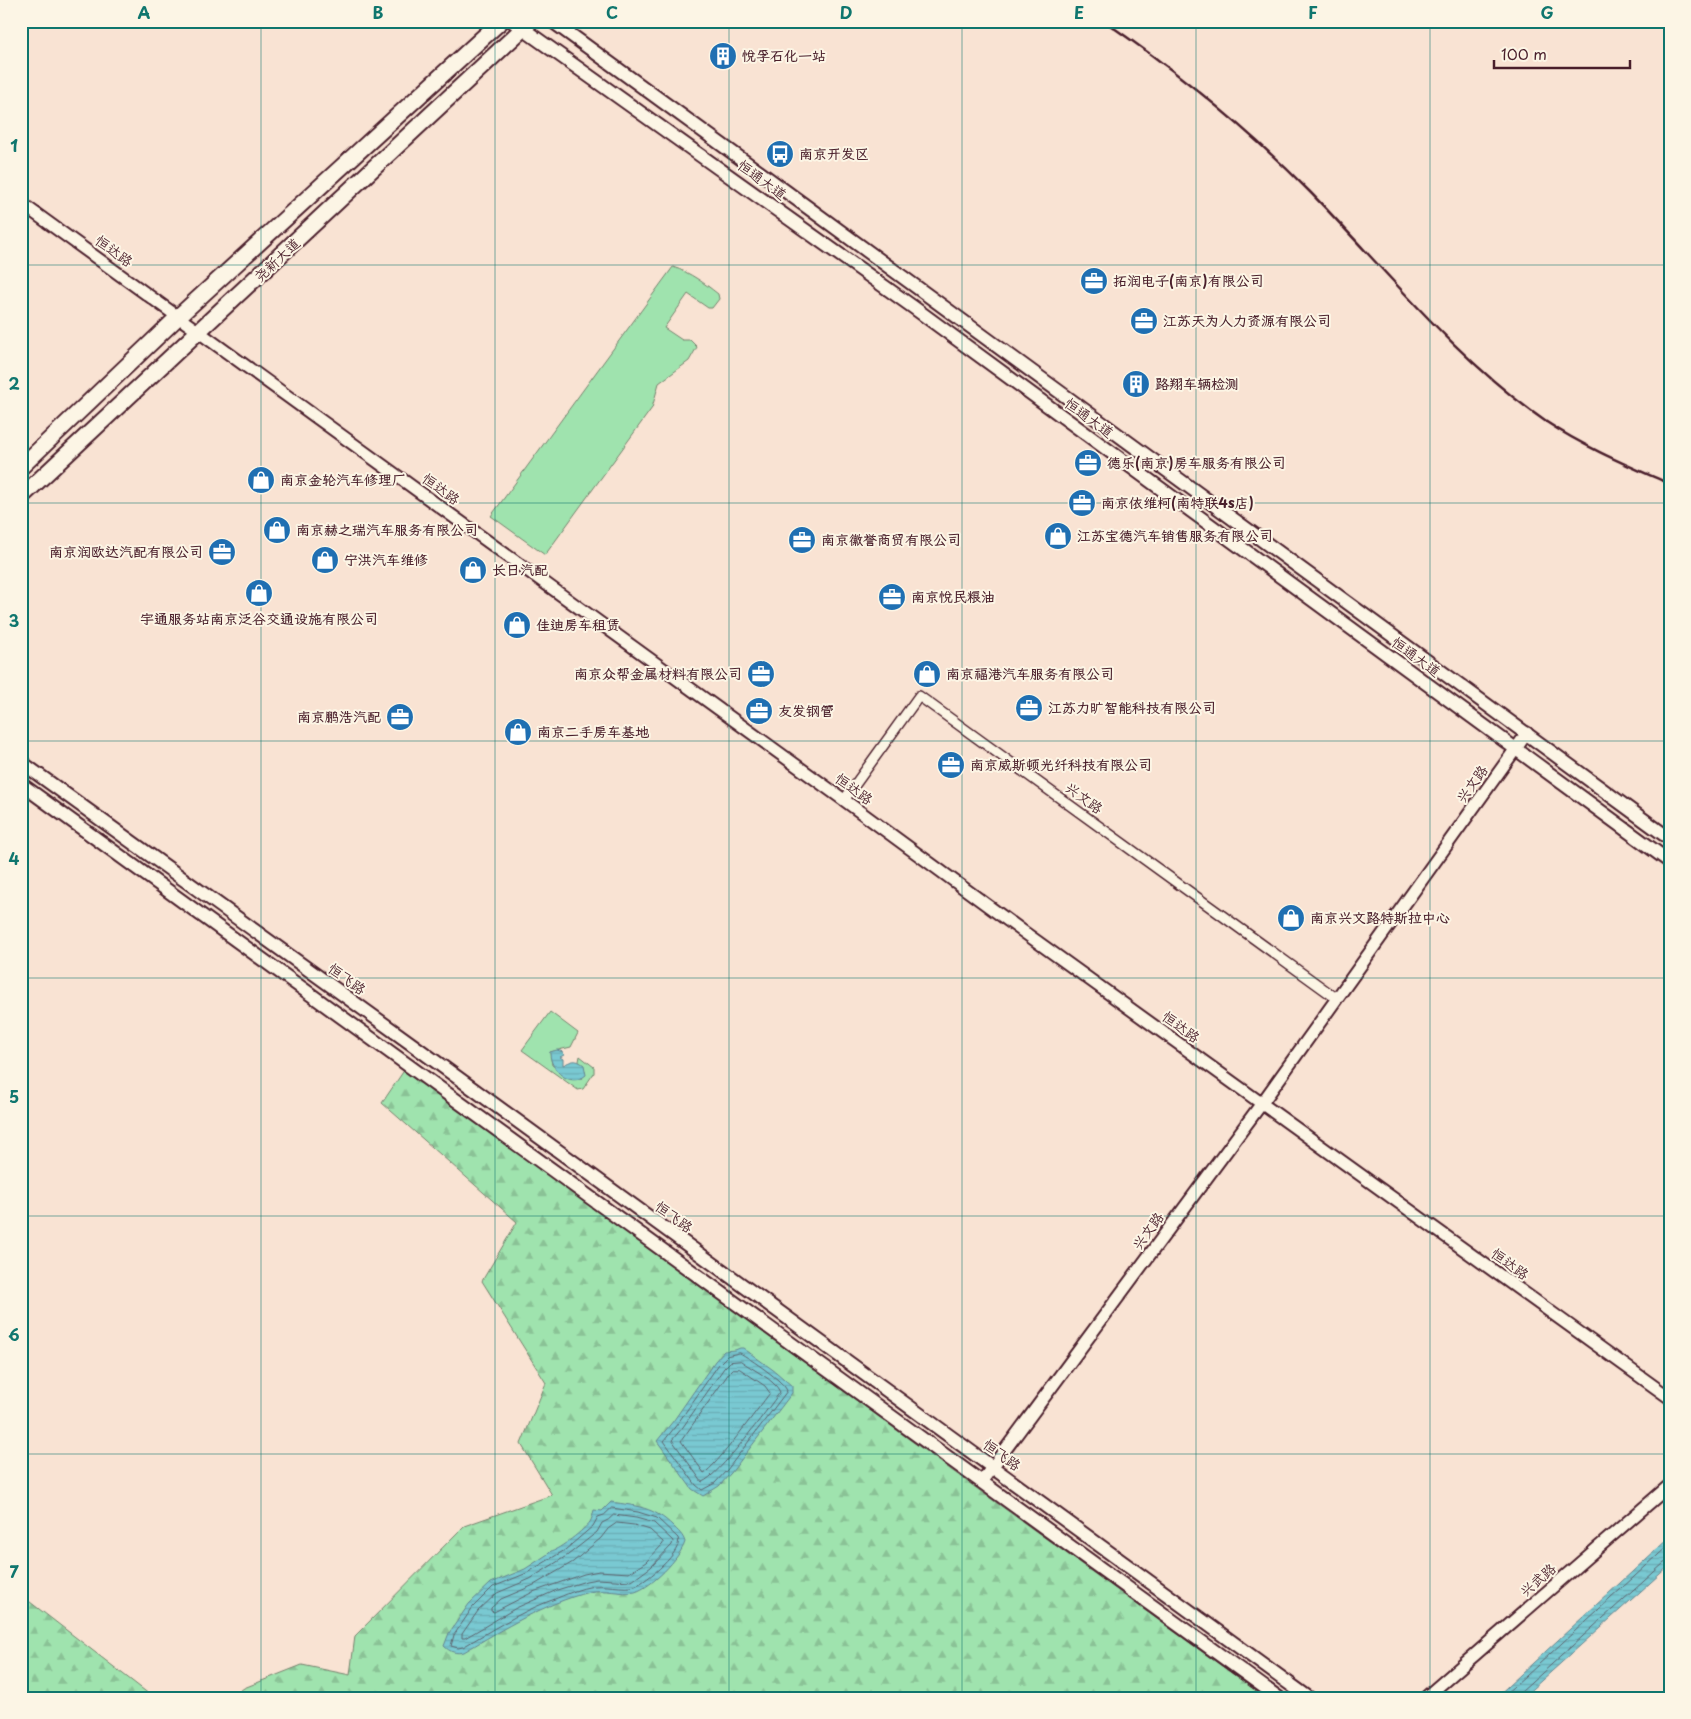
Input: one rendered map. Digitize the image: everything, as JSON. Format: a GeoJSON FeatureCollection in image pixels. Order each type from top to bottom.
{"type":"FeatureCollection","features":[{"type":"Feature","properties":{"kind":"main road","name":"尧新大道"},"geometry":{"type":"LineString","coordinates":[[21,467],[179,316],[501,21]]}},
{"type":"Feature","properties":{"kind":"main road","name":"恒通大道"},"geometry":{"type":"LineString","coordinates":[[552,21],[1670,839]]}},
{"type":"Feature","properties":{"kind":"main road","name":"尧新大道"},"geometry":{"type":"LineString","coordinates":[[21,497],[199,332],[522,24]]}},
{"type":"Feature","properties":{"kind":"main road","name":"恒通大道"},"geometry":{"type":"LineString","coordinates":[[522,24],[913,307],[1670,862]]}},
{"type":"Feature","properties":{"kind":"main road","name":"恒飞路"},"geometry":{"type":"LineString","coordinates":[[21,762],[1309,1698]]}},
{"type":"Feature","properties":{"kind":"main road"},"geometry":{"type":"LineString","coordinates":[[21,784],[1279,1698]]}},
{"type":"Feature","properties":{"kind":"street","name":"恒达路"},"geometry":{"type":"LineString","coordinates":[[21,203],[179,316],[1020,930],[1670,1398]]}},
{"type":"Feature","properties":{"kind":"street","name":"兴文路"},"geometry":{"type":"LineString","coordinates":[[844,800],[919,696],[1336,998]]}},
{"type":"Feature","properties":{"kind":"street","name":"兴文路"},"geometry":{"type":"LineString","coordinates":[[982,1481],[1262,1103],[1527,733]]}},
{"type":"Feature","properties":{"kind":"street","name":"兴武路"},"geometry":{"type":"LineString","coordinates":[[1425,1698],[1670,1485]]}},
{"type":"Feature","properties":{"kind":"green space"},"geometry":{"type":"Polygon","coordinates":[[[673,267],[686,272],[702,282],[718,294],[719,299],[712,308],[708,308],[688,294],[664,328],[682,340],[690,340],[697,347],[689,361],[659,383],[652,408],[545,555],[491,516],[673,267]]]}},
{"type":"Feature","properties":{"kind":"green space"},"geometry":{"type":"Polygon","coordinates":[[[550,1012],[578,1033],[571,1047],[550,1052],[552,1065],[572,1079],[582,1078],[580,1056],[594,1067],[594,1073],[583,1089],[578,1090],[522,1050],[550,1012]]]}},
{"type":"Feature","properties":{"kind":"green space"},"geometry":{"type":"Polygon","coordinates":[[[405,1069],[943,1464],[1266,1698],[230,1698],[244,1688],[302,1665],[350,1675],[355,1636],[464,1526],[552,1495],[521,1444],[546,1383],[482,1281],[517,1222],[382,1103],[405,1069]]]}},
{"type":"Feature","properties":{"kind":"green space"},"geometry":{"type":"Polygon","coordinates":[[[21,1595],[154,1698],[21,1698],[21,1595]]]}},
{"type":"Feature","properties":{"kind":"water"},"geometry":{"type":"Polygon","coordinates":[[[557,1050],[563,1052],[564,1055],[560,1057],[563,1059],[563,1065],[571,1061],[578,1061],[584,1065],[586,1075],[574,1080],[562,1076],[553,1066],[551,1059],[550,1052],[557,1050]]]}},
{"type":"Feature","properties":{"kind":"water"},"geometry":{"type":"Polygon","coordinates":[[[743,1348],[776,1372],[792,1386],[792,1393],[731,1473],[719,1486],[703,1496],[692,1489],[657,1441],[715,1361],[724,1351],[743,1348]]]}},
{"type":"Feature","properties":{"kind":"water"},"geometry":{"type":"Polygon","coordinates":[[[611,1502],[637,1506],[652,1511],[666,1520],[683,1537],[685,1542],[682,1549],[657,1578],[635,1592],[595,1591],[556,1603],[509,1626],[464,1652],[453,1652],[444,1646],[449,1633],[469,1604],[491,1583],[525,1569],[566,1543],[590,1522],[594,1510],[602,1511],[611,1502]]]}},
{"type":"Feature","properties":{"kind":"water"},"geometry":{"type":"Polygon","coordinates":[[[1670,1537],[1670,1565],[1522,1698],[1495,1698],[1670,1537]]]}},
{"type":"Feature","properties":{"kind":"railway"},"geometry":{"type":"LineString","coordinates":[[1104,21],[1159,60],[1262,145],[1310,192],[1451,342],[1512,397],[1545,421],[1575,439],[1670,484]]}},
{"type":"Feature","properties":{"kind":"place","name":"悦孚石化一站"},"geometry":{"type":"Point","coordinates":[723,56]}},
{"type":"Feature","properties":{"kind":"place","name":"南京开发区"},"geometry":{"type":"Point","coordinates":[780,154]}},
{"type":"Feature","properties":{"kind":"place","name":"拓润电子(南京)有限公司"},"geometry":{"type":"Point","coordinates":[1094,281]}},
{"type":"Feature","properties":{"kind":"place","name":"江苏天为人力资源有限公司"},"geometry":{"type":"Point","coordinates":[1144,321]}},
{"type":"Feature","properties":{"kind":"place","name":"路翔车辆检测"},"geometry":{"type":"Point","coordinates":[1136,384]}},
{"type":"Feature","properties":{"kind":"place","name":"德乐(南京)房车服务有限公司"},"geometry":{"type":"Point","coordinates":[1088,463]}},
{"type":"Feature","properties":{"kind":"place","name":"南京金轮汽车修理厂"},"geometry":{"type":"Point","coordinates":[261,480]}},
{"type":"Feature","properties":{"kind":"place","name":"南京依维柯(南特联4s店)"},"geometry":{"type":"Point","coordinates":[1082,503]}},
{"type":"Feature","properties":{"kind":"place","name":"南京赫之瑞汽车服务有限公司"},"geometry":{"type":"Point","coordinates":[277,530]}},
{"type":"Feature","properties":{"kind":"place","name":"江苏宝德汽车销售服务有限公司"},"geometry":{"type":"Point","coordinates":[1058,536]}},
{"type":"Feature","properties":{"kind":"place","name":"南京徽誉商贸有限公司"},"geometry":{"type":"Point","coordinates":[802,540]}},
{"type":"Feature","properties":{"kind":"place","name":"南京润欧达汽配有限公司"},"geometry":{"type":"Point","coordinates":[222,552]}},
{"type":"Feature","properties":{"kind":"place","name":"宁洪汽车维修"},"geometry":{"type":"Point","coordinates":[325,560]}},
{"type":"Feature","properties":{"kind":"place","name":"长日汽配"},"geometry":{"type":"Point","coordinates":[473,570]}},
{"type":"Feature","properties":{"kind":"place","name":"宇通服务站南京泛谷交通设施有限公司"},"geometry":{"type":"Point","coordinates":[259,593]}},
{"type":"Feature","properties":{"kind":"place","name":"南京悦民粮油"},"geometry":{"type":"Point","coordinates":[892,597]}},
{"type":"Feature","properties":{"kind":"place","name":"佳迪房车租赁"},"geometry":{"type":"Point","coordinates":[517,625]}},
{"type":"Feature","properties":{"kind":"place","name":"南京众帮金属材料有限公司"},"geometry":{"type":"Point","coordinates":[761,674]}},
{"type":"Feature","properties":{"kind":"place","name":"南京福港汽车服务有限公司"},"geometry":{"type":"Point","coordinates":[927,674]}},
{"type":"Feature","properties":{"kind":"place","name":"江苏力旷智能科技有限公司"},"geometry":{"type":"Point","coordinates":[1029,708]}},
{"type":"Feature","properties":{"kind":"place","name":"友发钢管"},"geometry":{"type":"Point","coordinates":[759,711]}},
{"type":"Feature","properties":{"kind":"place","name":"南京鹏浩汽配"},"geometry":{"type":"Point","coordinates":[400,717]}},
{"type":"Feature","properties":{"kind":"place","name":"南京二手房车基地"},"geometry":{"type":"Point","coordinates":[518,732]}},
{"type":"Feature","properties":{"kind":"place","name":"南京威斯顿光纤科技有限公司"},"geometry":{"type":"Point","coordinates":[951,765]}},
{"type":"Feature","properties":{"kind":"place","name":"南京兴文路特斯拉中心"},"geometry":{"type":"Point","coordinates":[1291,918]}}]}
